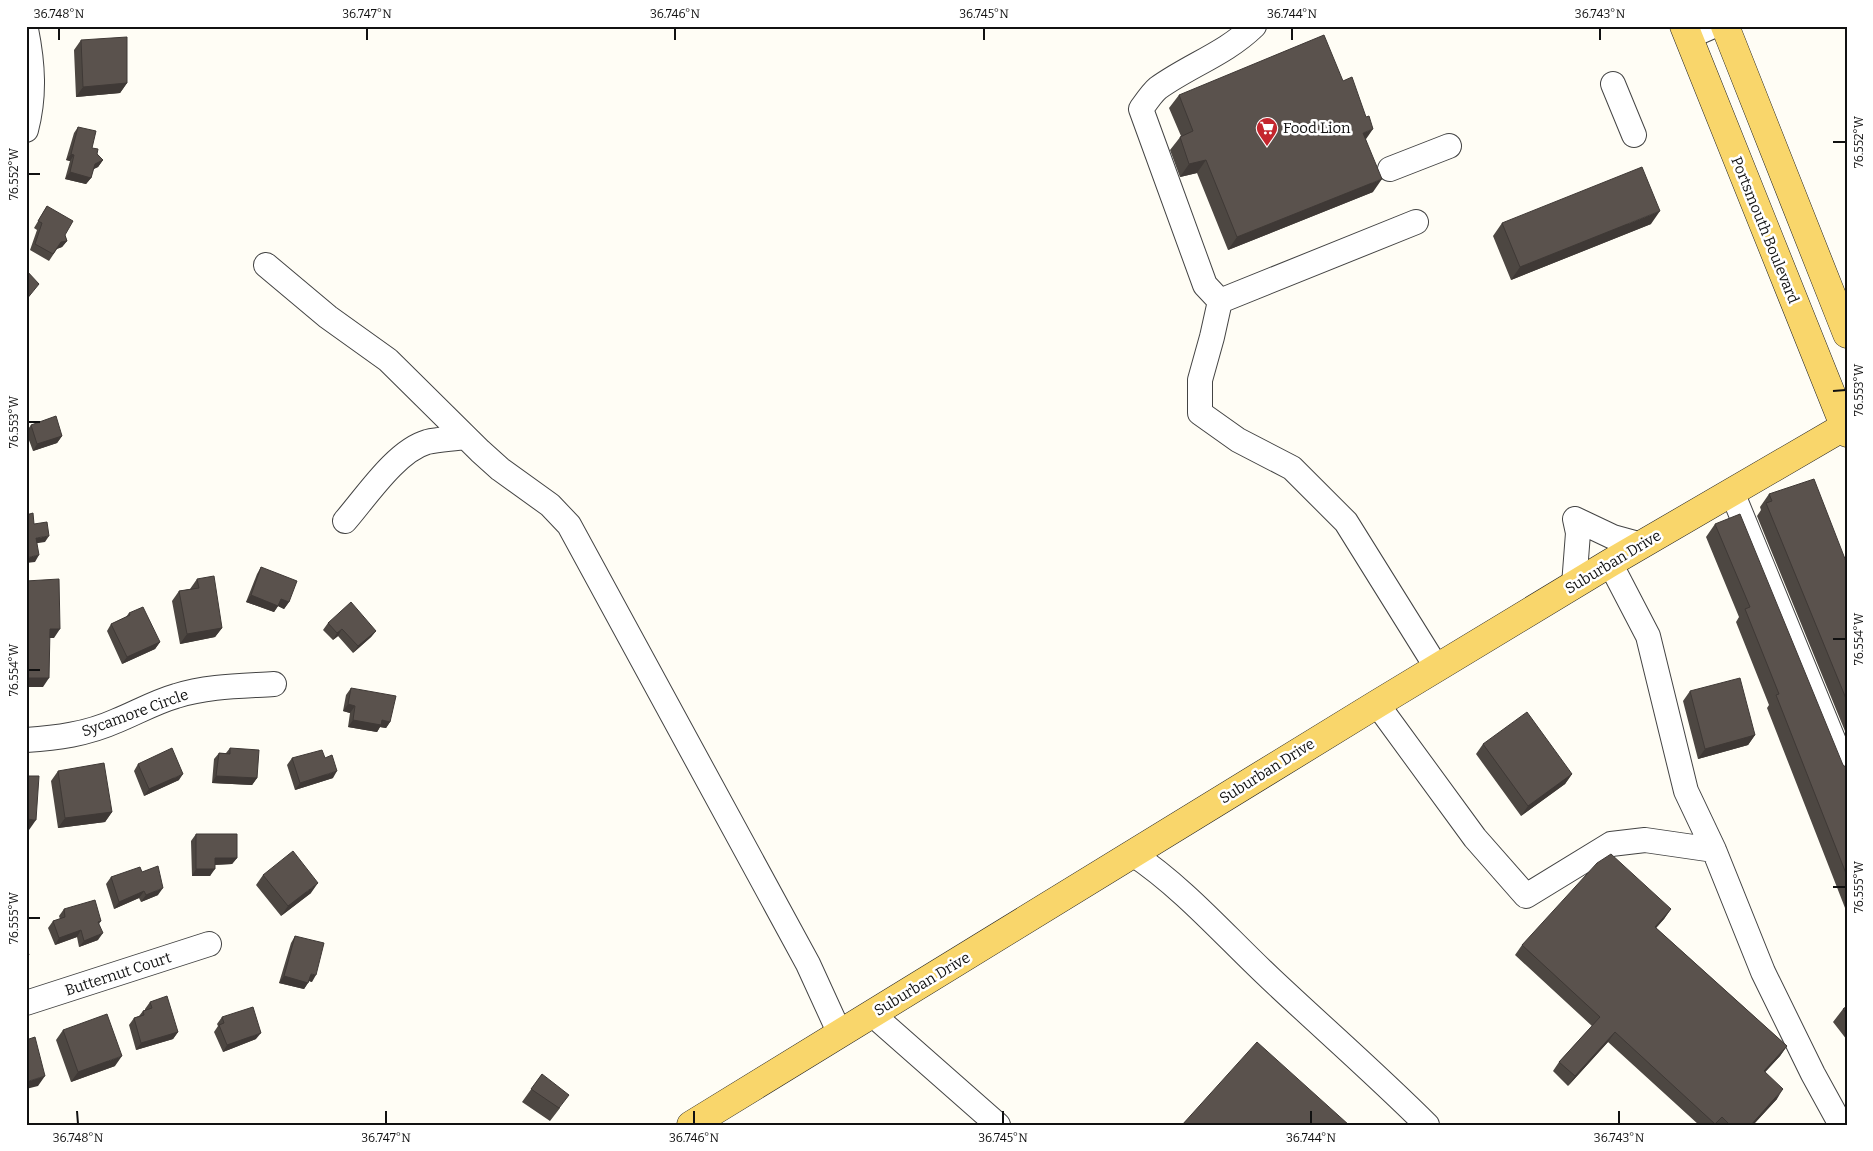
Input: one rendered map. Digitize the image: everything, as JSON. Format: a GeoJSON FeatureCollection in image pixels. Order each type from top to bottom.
{"type":"FeatureCollection","features":[{"type":"Feature","properties":{"kind":"main road"},"geometry":{"type":"LineString","coordinates":[[1726,26],[1847,334]]}},
{"type":"Feature","properties":{"kind":"main road","name":"Portsmouth Boulevard"},"geometry":{"type":"LineString","coordinates":[[1686,32],[1846,428]]}},
{"type":"Feature","properties":{"kind":"main road","name":"Suburban Drive"},"geometry":{"type":"LineString","coordinates":[[691,1125],[1574,585],[1732,492],[1846,428]]}},
{"type":"Feature","properties":{"kind":"street"},"geometry":{"type":"LineString","coordinates":[[1220,300],[1204,285],[1141,109],[1157,88],[1211,59],[1243,37],[1254,26]]}},
{"type":"Feature","properties":{"kind":"street"},"geometry":{"type":"LineString","coordinates":[[1686,32],[1714,26]]}},
{"type":"Feature","properties":{"kind":"street"},"geometry":{"type":"LineString","coordinates":[[26,29],[32,59],[33,89],[26,130]]}},
{"type":"Feature","properties":{"kind":"street"},"geometry":{"type":"LineString","coordinates":[[1613,84],[1634,135]]}},
{"type":"Feature","properties":{"kind":"street"},"geometry":{"type":"LineString","coordinates":[[1390,169],[1449,146]]}},
{"type":"Feature","properties":{"kind":"street"},"geometry":{"type":"LineString","coordinates":[[1220,300],[1416,222]]}},
{"type":"Feature","properties":{"kind":"street"},"geometry":{"type":"LineString","coordinates":[[266,265],[328,317],[388,360],[500,469],[550,504],[569,525],[808,964],[840,1034]]}},
{"type":"Feature","properties":{"kind":"street"},"geometry":{"type":"LineString","coordinates":[[1220,300],[1200,380],[1200,412],[1238,440],[1292,468],[1346,522],[1437,668]]}},
{"type":"Feature","properties":{"kind":"street"},"geometry":{"type":"LineString","coordinates":[[345,521],[398,460],[412,449],[427,442],[465,437]]}},
{"type":"Feature","properties":{"kind":"street"},"geometry":{"type":"LineString","coordinates":[[1732,492],[1847,773]]}},
{"type":"Feature","properties":{"kind":"street"},"geometry":{"type":"LineString","coordinates":[[1574,585],[1578,533],[1575,519],[1614,537],[1642,544]]}},
{"type":"Feature","properties":{"kind":"street"},"geometry":{"type":"LineString","coordinates":[[1610,564],[1648,636],[1686,791],[1714,850],[1763,972],[1813,1074],[1841,1125]]}},
{"type":"Feature","properties":{"kind":"street","name":"Sycamore Circle"},"geometry":{"type":"LineString","coordinates":[[26,740],[63,737],[82,733],[114,722],[145,707],[210,688],[274,684]]}},
{"type":"Feature","properties":{"kind":"street"},"geometry":{"type":"LineString","coordinates":[[1377,704],[1475,838],[1526,896],[1610,844],[1645,840],[1714,850]]}},
{"type":"Feature","properties":{"kind":"street"},"geometry":{"type":"LineString","coordinates":[[1133,854],[1176,887],[1272,980],[1374,1072],[1427,1125]]}},
{"type":"Feature","properties":{"kind":"street","name":"Butternut Court"},"geometry":{"type":"LineString","coordinates":[[26,1003],[209,944]]}},
{"type":"Feature","properties":{"kind":"street"},"geometry":{"type":"LineString","coordinates":[[872,1014],[998,1125]]}},
{"type":"Feature","properties":{"kind":"building","name":"Food Lion"},"geometry":{"type":"Polygon","coordinates":[[[1324,35],[1343,81],[1352,77],[1366,117],[1369,116],[1373,129],[1363,133],[1382,179],[1237,237],[1206,160],[1189,164],[1180,137],[1193,131],[1179,95],[1324,35]]]}},
{"type":"Feature","properties":{"kind":"building"},"geometry":{"type":"Polygon","coordinates":[[[127,37],[127,83],[83,87],[81,40],[127,37]]]}},
{"type":"Feature","properties":{"kind":"building"},"geometry":{"type":"Polygon","coordinates":[[[78,127],[96,131],[92,148],[98,149],[97,154],[103,160],[95,164],[91,178],[70,172],[74,155],[71,154],[78,127]]]}},
{"type":"Feature","properties":{"kind":"building"},"geometry":{"type":"Polygon","coordinates":[[[1642,167],[1660,211],[1520,267],[1502,223],[1642,167]]]}},
{"type":"Feature","properties":{"kind":"building"},"geometry":{"type":"Polygon","coordinates":[[[47,206],[73,221],[65,235],[67,241],[61,242],[53,254],[35,244],[42,223],[38,221],[47,206]]]}},
{"type":"Feature","properties":{"kind":"building"},"geometry":{"type":"Polygon","coordinates":[[[26,270],[39,284],[26,300],[26,270]]]}},
{"type":"Feature","properties":{"kind":"building"},"geometry":{"type":"Polygon","coordinates":[[[56,416],[62,436],[37,444],[31,425],[56,416]]]}},
{"type":"Feature","properties":{"kind":"building"},"geometry":{"type":"Polygon","coordinates":[[[1814,479],[1847,564],[1847,701],[1766,503],[1772,501],[1769,494],[1814,479]]]}},
{"type":"Feature","properties":{"kind":"building"},"geometry":{"type":"Polygon","coordinates":[[[33,513],[34,524],[47,522],[49,536],[36,538],[39,555],[26,558],[26,515],[33,513]]]}},
{"type":"Feature","properties":{"kind":"building"},"geometry":{"type":"Polygon","coordinates":[[[1740,514],[1843,765],[1847,768],[1847,876],[1776,695],[1779,694],[1745,609],[1750,607],[1715,524],[1740,514]]]}},
{"type":"Feature","properties":{"kind":"building"},"geometry":{"type":"Polygon","coordinates":[[[261,567],[297,581],[289,602],[281,599],[278,606],[251,595],[261,567]]]}},
{"type":"Feature","properties":{"kind":"building"},"geometry":{"type":"Polygon","coordinates":[[[214,576],[222,628],[187,634],[179,591],[199,588],[197,579],[214,576]]]}},
{"type":"Feature","properties":{"kind":"building"},"geometry":{"type":"Polygon","coordinates":[[[59,579],[60,629],[50,629],[49,678],[26,678],[26,581],[59,579]]]}},
{"type":"Feature","properties":{"kind":"building"},"geometry":{"type":"Polygon","coordinates":[[[351,602],[376,631],[358,646],[342,629],[337,633],[328,623],[351,602]]]}},
{"type":"Feature","properties":{"kind":"building"},"geometry":{"type":"Polygon","coordinates":[[[143,607],[160,642],[127,657],[111,624],[143,607]]]}},
{"type":"Feature","properties":{"kind":"building"},"geometry":{"type":"Polygon","coordinates":[[[1740,678],[1755,735],[1705,749],[1690,691],[1740,678]]]}},
{"type":"Feature","properties":{"kind":"building"},"geometry":{"type":"Polygon","coordinates":[[[351,688],[396,696],[390,722],[382,720],[381,725],[353,720],[355,706],[348,704],[351,688]]]}},
{"type":"Feature","properties":{"kind":"building"},"geometry":{"type":"Polygon","coordinates":[[[1527,712],[1572,774],[1528,806],[1483,744],[1527,712]]]}},
{"type":"Feature","properties":{"kind":"building"},"geometry":{"type":"Polygon","coordinates":[[[172,748],[183,774],[149,789],[138,764],[172,748]]]}},
{"type":"Feature","properties":{"kind":"building"},"geometry":{"type":"Polygon","coordinates":[[[230,748],[259,750],[257,778],[216,776],[219,753],[230,754],[230,748]]]}},
{"type":"Feature","properties":{"kind":"building"},"geometry":{"type":"Polygon","coordinates":[[[322,750],[325,758],[332,755],[337,771],[300,783],[292,758],[322,750]]]}},
{"type":"Feature","properties":{"kind":"building"},"geometry":{"type":"Polygon","coordinates":[[[104,763],[112,812],[65,818],[58,771],[104,763]]]}},
{"type":"Feature","properties":{"kind":"building"},"geometry":{"type":"Polygon","coordinates":[[[26,776],[39,776],[36,820],[26,819],[26,776]]]}},
{"type":"Feature","properties":{"kind":"building"},"geometry":{"type":"Polygon","coordinates":[[[196,834],[237,834],[237,858],[215,858],[215,869],[196,869],[196,834]]]}},
{"type":"Feature","properties":{"kind":"building"},"geometry":{"type":"Polygon","coordinates":[[[293,851],[318,883],[288,906],[263,875],[293,851]]]}},
{"type":"Feature","properties":{"kind":"building"},"geometry":{"type":"Polygon","coordinates":[[[1611,854],[1671,909],[1655,927],[1787,1046],[1764,1071],[1783,1089],[1751,1125],[1730,1125],[1722,1117],[1715,1124],[1615,1032],[1575,1076],[1559,1062],[1600,1017],[1522,945],[1597,863],[1611,854]]]}},
{"type":"Feature","properties":{"kind":"building"},"geometry":{"type":"Polygon","coordinates":[[[158,866],[163,888],[146,895],[144,891],[119,902],[111,877],[140,867],[142,872],[158,866]]]}},
{"type":"Feature","properties":{"kind":"building"},"geometry":{"type":"Polygon","coordinates":[[[95,900],[101,921],[98,922],[103,933],[84,941],[81,930],[59,938],[53,921],[65,917],[64,909],[95,900]]]}},
{"type":"Feature","properties":{"kind":"building"},"geometry":{"type":"Polygon","coordinates":[[[295,936],[324,943],[316,975],[311,974],[308,983],[284,976],[295,936]]]}},
{"type":"Feature","properties":{"kind":"building"},"geometry":{"type":"Polygon","coordinates":[[[167,996],[178,1032],[141,1043],[134,1018],[144,1015],[143,1011],[152,1008],[150,1002],[167,996]]]}},
{"type":"Feature","properties":{"kind":"building"},"geometry":{"type":"Polygon","coordinates":[[[1847,1006],[1847,1014],[1843,1009],[1847,1006]]]}},
{"type":"Feature","properties":{"kind":"building"},"geometry":{"type":"Polygon","coordinates":[[[253,1007],[261,1033],[227,1045],[219,1025],[224,1023],[222,1017],[253,1007]]]}},
{"type":"Feature","properties":{"kind":"building"},"geometry":{"type":"Polygon","coordinates":[[[107,1014],[122,1056],[78,1072],[63,1030],[107,1014]]]}},
{"type":"Feature","properties":{"kind":"building"},"geometry":{"type":"Polygon","coordinates":[[[35,1037],[45,1076],[26,1082],[26,1040],[35,1037]]]}},
{"type":"Feature","properties":{"kind":"building"},"geometry":{"type":"Polygon","coordinates":[[[1257,1042],[1349,1125],[1182,1125],[1257,1042]]]}},
{"type":"Feature","properties":{"kind":"building"},"geometry":{"type":"Polygon","coordinates":[[[542,1074],[569,1095],[559,1108],[531,1089],[542,1074]]]}},
{"type":"Feature","properties":{"kind":"place","name":"Food Lion"},"geometry":{"type":"Point","coordinates":[1267,147]}}]}
